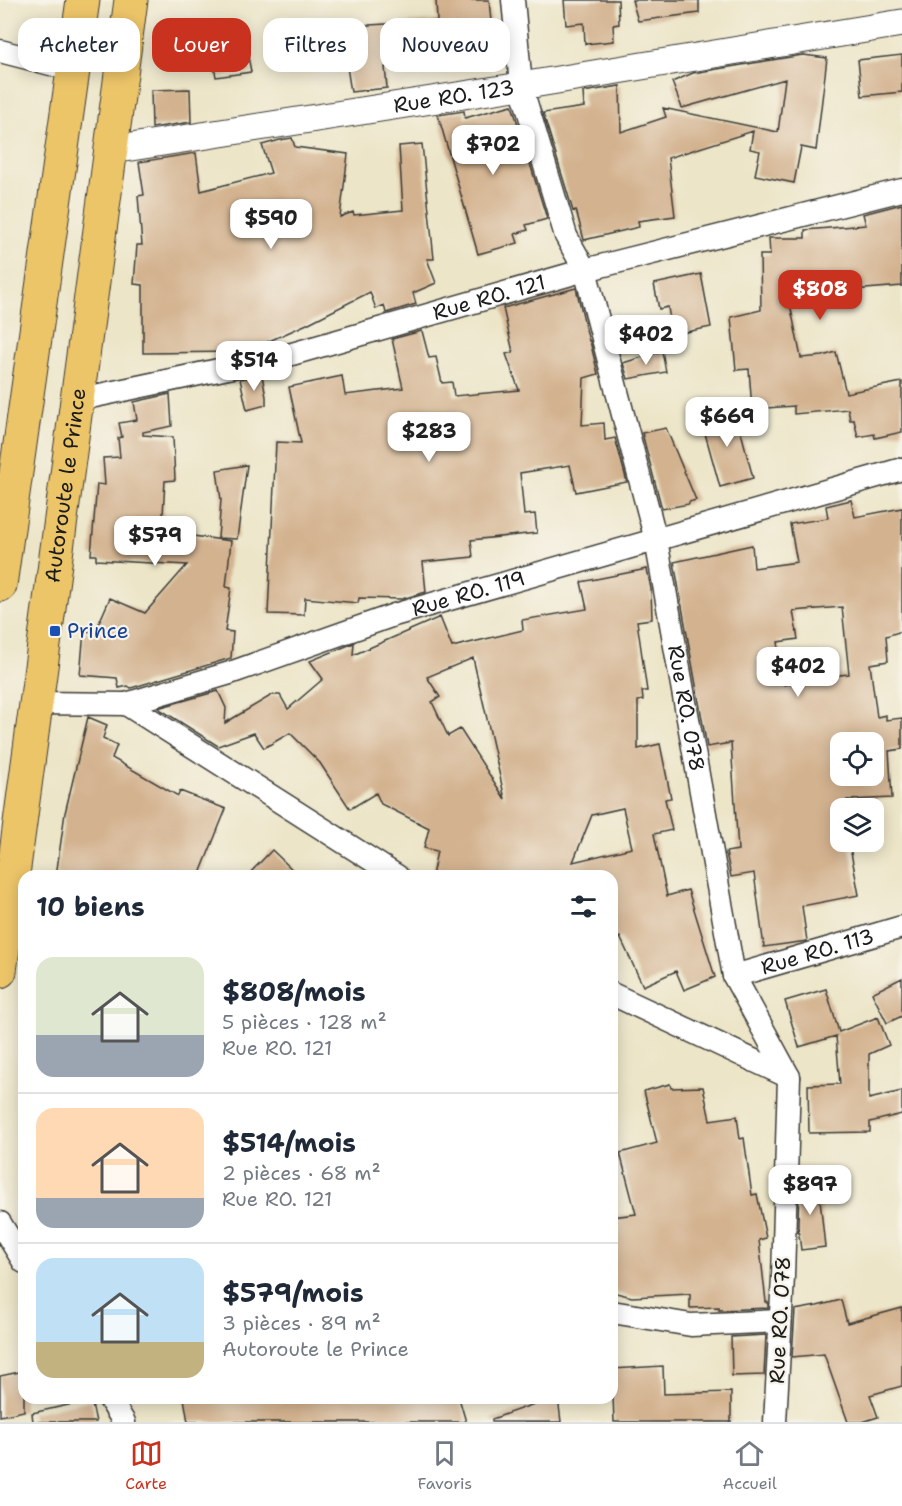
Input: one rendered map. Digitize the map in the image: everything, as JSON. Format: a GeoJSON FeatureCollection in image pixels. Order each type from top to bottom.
{"type":"FeatureCollection","features":[{"type":"Feature","properties":{"kind":"main road"},"geometry":{"type":"LineString","coordinates":[[81,18],[83,0]]}},
{"type":"Feature","properties":{"kind":"main road","name":"Autoroute le Prince"},"geometry":{"type":"LineString","coordinates":[[0,971],[131,0]]}},
{"type":"Feature","properties":{"kind":"main road"},"geometry":{"type":"LineString","coordinates":[[0,585],[74,72]]}},
{"type":"Feature","properties":{"kind":"street","name":"Rue RO. 078"},"geometry":{"type":"LineString","coordinates":[[513,0],[521,86],[566,236],[585,270],[656,540],[734,976],[789,1077],[775,1422]]}},
{"type":"Feature","properties":{"kind":"street","name":"Rue RO. 123"},"geometry":{"type":"LineString","coordinates":[[112,150],[521,86],[902,22]]}},
{"type":"Feature","properties":{"kind":"street"},"geometry":{"type":"LineString","coordinates":[[0,51],[18,56]]}},
{"type":"Feature","properties":{"kind":"street","name":"Rue RO. 121"},"geometry":{"type":"LineString","coordinates":[[76,400],[285,356],[585,270],[902,190]]}},
{"type":"Feature","properties":{"kind":"street","name":"Rue RO. 119"},"geometry":{"type":"LineString","coordinates":[[36,703],[126,705],[230,673],[394,615],[902,468]]}},
{"type":"Feature","properties":{"kind":"street"},"geometry":{"type":"LineString","coordinates":[[126,705],[387,870]]}},
{"type":"Feature","properties":{"kind":"street","name":"Rue RO. 113"},"geometry":{"type":"LineString","coordinates":[[734,976],[902,927]]}},
{"type":"Feature","properties":{"kind":"street"},"geometry":{"type":"LineString","coordinates":[[618,997],[789,1077]]}},
{"type":"Feature","properties":{"kind":"street"},"geometry":{"type":"LineString","coordinates":[[0,1223],[18,1252]]}},
{"type":"Feature","properties":{"kind":"street"},"geometry":{"type":"LineString","coordinates":[[618,1313],[691,1325],[780,1321]]}},
{"type":"Feature","properties":{"kind":"street"},"geometry":{"type":"LineString","coordinates":[[113,1404],[124,1422]]}},
{"type":"Feature","properties":{"kind":"building"},"geometry":{"type":"Polygon","coordinates":[[[436,0],[489,0],[491,18],[437,18],[436,0]]]}},
{"type":"Feature","properties":{"kind":"building"},"geometry":{"type":"Polygon","coordinates":[[[564,0],[618,0],[619,24],[613,25],[614,41],[585,44],[584,23],[566,25],[564,0]]]}},
{"type":"Feature","properties":{"kind":"building"},"geometry":{"type":"Polygon","coordinates":[[[632,0],[699,0],[699,13],[638,21],[632,0]]]}},
{"type":"Feature","properties":{"kind":"building"},"geometry":{"type":"Polygon","coordinates":[[[380,24],[380,72],[385,72],[387,88],[351,92],[348,72],[368,72],[368,25],[380,24]]]}},
{"type":"Feature","properties":{"kind":"building"},"geometry":{"type":"Polygon","coordinates":[[[803,55],[827,58],[816,150],[801,147],[794,183],[755,175],[760,151],[750,149],[753,131],[668,158],[675,216],[638,221],[639,227],[584,240],[543,113],[584,107],[583,92],[620,86],[621,132],[666,117],[663,108],[778,132],[785,79],[682,108],[672,82],[693,73],[803,55]]]}},
{"type":"Feature","properties":{"kind":"building"},"geometry":{"type":"Polygon","coordinates":[[[902,55],[902,92],[862,96],[858,60],[902,55]]]}},
{"type":"Feature","properties":{"kind":"building"},"geometry":{"type":"Polygon","coordinates":[[[215,72],[251,72],[216,77],[215,72]]]}},
{"type":"Feature","properties":{"kind":"building"},"geometry":{"type":"Polygon","coordinates":[[[190,89],[191,122],[152,128],[151,90],[190,89]]]}},
{"type":"Feature","properties":{"kind":"building"},"geometry":{"type":"Polygon","coordinates":[[[512,105],[547,219],[526,225],[528,230],[515,234],[518,243],[478,254],[438,115],[464,111],[465,118],[512,105]]]}},
{"type":"Feature","properties":{"kind":"building"},"geometry":{"type":"Polygon","coordinates":[[[292,138],[295,147],[348,154],[340,217],[353,212],[354,215],[403,210],[399,146],[422,144],[434,259],[427,259],[436,283],[413,293],[416,304],[386,313],[384,305],[376,309],[370,292],[256,348],[237,352],[143,353],[143,285],[134,284],[137,245],[142,245],[138,196],[144,195],[139,162],[196,153],[201,191],[271,173],[262,145],[292,138]]]}},
{"type":"Feature","properties":{"kind":"building"},"geometry":{"type":"Polygon","coordinates":[[[902,204],[902,286],[803,294],[803,299],[789,299],[801,358],[836,352],[846,393],[902,382],[902,432],[875,438],[874,434],[858,437],[854,420],[850,420],[848,409],[794,414],[794,406],[752,409],[749,369],[736,370],[731,317],[761,310],[760,255],[770,255],[769,238],[805,238],[805,230],[866,225],[863,214],[902,204]]]}},
{"type":"Feature","properties":{"kind":"building"},"geometry":{"type":"Polygon","coordinates":[[[701,274],[711,327],[672,335],[668,307],[659,309],[654,284],[701,274]]]}},
{"type":"Feature","properties":{"kind":"building"},"geometry":{"type":"Polygon","coordinates":[[[576,288],[598,374],[584,378],[582,425],[604,423],[605,440],[615,438],[627,482],[576,492],[570,465],[520,473],[524,515],[535,514],[537,533],[471,540],[473,557],[423,562],[426,592],[402,599],[359,598],[358,603],[305,598],[304,615],[268,614],[276,442],[301,443],[289,387],[342,376],[345,395],[403,388],[392,339],[422,331],[429,358],[436,357],[442,383],[452,382],[454,396],[519,390],[506,354],[513,352],[503,308],[576,288]]]}},
{"type":"Feature","properties":{"kind":"building"},"geometry":{"type":"Polygon","coordinates":[[[662,351],[666,372],[628,379],[623,363],[662,351]]]}},
{"type":"Feature","properties":{"kind":"building"},"geometry":{"type":"Polygon","coordinates":[[[262,375],[266,405],[247,410],[240,379],[262,375]]]}},
{"type":"Feature","properties":{"kind":"building"},"geometry":{"type":"Polygon","coordinates":[[[170,394],[172,426],[143,432],[143,435],[173,437],[175,480],[165,481],[162,532],[231,541],[226,587],[231,588],[225,631],[233,632],[231,658],[131,688],[128,686],[119,688],[117,678],[80,675],[84,631],[95,632],[110,598],[145,613],[187,565],[96,560],[96,555],[91,555],[97,484],[105,485],[103,458],[120,457],[118,438],[122,437],[119,423],[137,420],[134,402],[170,394]]]}},
{"type":"Feature","properties":{"kind":"building"},"geometry":{"type":"Polygon","coordinates":[[[735,409],[753,478],[720,487],[701,419],[735,409]]]}},
{"type":"Feature","properties":{"kind":"building"},"geometry":{"type":"Polygon","coordinates":[[[666,428],[696,500],[689,504],[662,509],[642,433],[666,428]]]}},
{"type":"Feature","properties":{"kind":"building"},"geometry":{"type":"Polygon","coordinates":[[[247,465],[237,539],[218,538],[221,500],[217,470],[247,465]]]}},
{"type":"Feature","properties":{"kind":"building"},"geometry":{"type":"Polygon","coordinates":[[[851,500],[855,517],[902,508],[902,631],[886,636],[888,661],[870,664],[877,717],[886,715],[886,720],[902,718],[902,749],[889,751],[892,798],[830,798],[830,852],[851,852],[859,895],[802,906],[807,941],[764,947],[754,873],[731,877],[726,852],[738,850],[731,743],[707,747],[674,562],[752,545],[754,568],[797,562],[790,524],[828,518],[826,506],[851,500]],[[842,607],[793,611],[798,639],[778,642],[784,685],[849,674],[842,607]]]}},
{"type":"Feature","properties":{"kind":"building"},"geometry":{"type":"Polygon","coordinates":[[[647,569],[651,589],[652,619],[637,621],[647,691],[642,691],[643,700],[638,701],[638,749],[660,744],[671,798],[665,799],[672,830],[654,834],[667,896],[688,890],[715,977],[684,990],[676,971],[643,986],[620,937],[618,938],[618,870],[433,870],[437,851],[424,848],[429,828],[381,804],[376,793],[350,809],[320,763],[290,733],[264,748],[254,733],[218,746],[158,708],[218,691],[226,708],[225,723],[272,695],[280,695],[288,709],[323,679],[310,661],[354,643],[353,655],[440,617],[452,647],[523,630],[522,620],[587,609],[581,582],[647,569]],[[473,658],[427,677],[440,697],[432,702],[448,736],[460,729],[505,799],[473,658]],[[623,808],[592,815],[573,862],[632,848],[623,808]]]}},
{"type":"Feature","properties":{"kind":"building"},"geometry":{"type":"Polygon","coordinates":[[[88,717],[107,725],[103,738],[117,745],[112,758],[178,796],[180,791],[226,809],[201,870],[57,870],[65,813],[88,717]]]}},
{"type":"Feature","properties":{"kind":"building"},"geometry":{"type":"Polygon","coordinates":[[[272,850],[293,870],[253,870],[272,850]]]}},
{"type":"Feature","properties":{"kind":"building"},"geometry":{"type":"Polygon","coordinates":[[[902,978],[902,1016],[887,1023],[872,993],[902,978]]]}},
{"type":"Feature","properties":{"kind":"building"},"geometry":{"type":"Polygon","coordinates":[[[826,989],[839,1032],[878,1017],[889,1045],[869,1054],[869,1099],[902,1091],[902,1114],[870,1122],[870,1132],[809,1133],[808,1085],[840,1084],[836,1036],[799,1047],[785,1001],[826,989]]]}},
{"type":"Feature","properties":{"kind":"building"},"geometry":{"type":"Polygon","coordinates":[[[670,1084],[671,1088],[703,1087],[710,1120],[737,1116],[740,1139],[744,1138],[752,1195],[757,1194],[766,1238],[759,1240],[768,1308],[719,1310],[719,1307],[690,1308],[690,1294],[632,1297],[618,1294],[618,1216],[636,1214],[620,1153],[657,1143],[644,1091],[670,1084]]]}},
{"type":"Feature","properties":{"kind":"building"},"geometry":{"type":"Polygon","coordinates":[[[818,1180],[825,1247],[801,1250],[798,1226],[799,1182],[818,1180]]]}},
{"type":"Feature","properties":{"kind":"building"},"geometry":{"type":"Polygon","coordinates":[[[841,1300],[847,1323],[902,1308],[902,1386],[870,1395],[878,1417],[862,1422],[848,1422],[824,1354],[792,1357],[795,1310],[841,1300]]]}},
{"type":"Feature","properties":{"kind":"building"},"geometry":{"type":"Polygon","coordinates":[[[766,1335],[764,1375],[732,1376],[731,1337],[766,1335]]]}},
{"type":"Feature","properties":{"kind":"building"},"geometry":{"type":"Polygon","coordinates":[[[663,1366],[664,1394],[731,1392],[731,1422],[614,1422],[613,1404],[618,1404],[618,1369],[663,1366]]]}},
{"type":"Feature","properties":{"kind":"building"},"geometry":{"type":"Polygon","coordinates":[[[18,1372],[18,1404],[24,1404],[24,1411],[0,1416],[0,1376],[18,1372]]]}},
{"type":"Feature","properties":{"kind":"building"},"geometry":{"type":"Polygon","coordinates":[[[73,1404],[92,1404],[96,1422],[33,1422],[32,1413],[73,1404]]]}},
{"type":"Feature","properties":{"kind":"building"},"geometry":{"type":"Polygon","coordinates":[[[185,1404],[461,1404],[466,1422],[188,1422],[185,1404]]]}},
{"type":"Feature","properties":{"kind":"building"},"geometry":{"type":"Polygon","coordinates":[[[534,1404],[559,1404],[561,1422],[492,1422],[492,1419],[534,1404]]]}},
{"type":"Feature","properties":{"kind":"place","name":"Prince"},"geometry":{"type":"Point","coordinates":[55,631]}}]}
